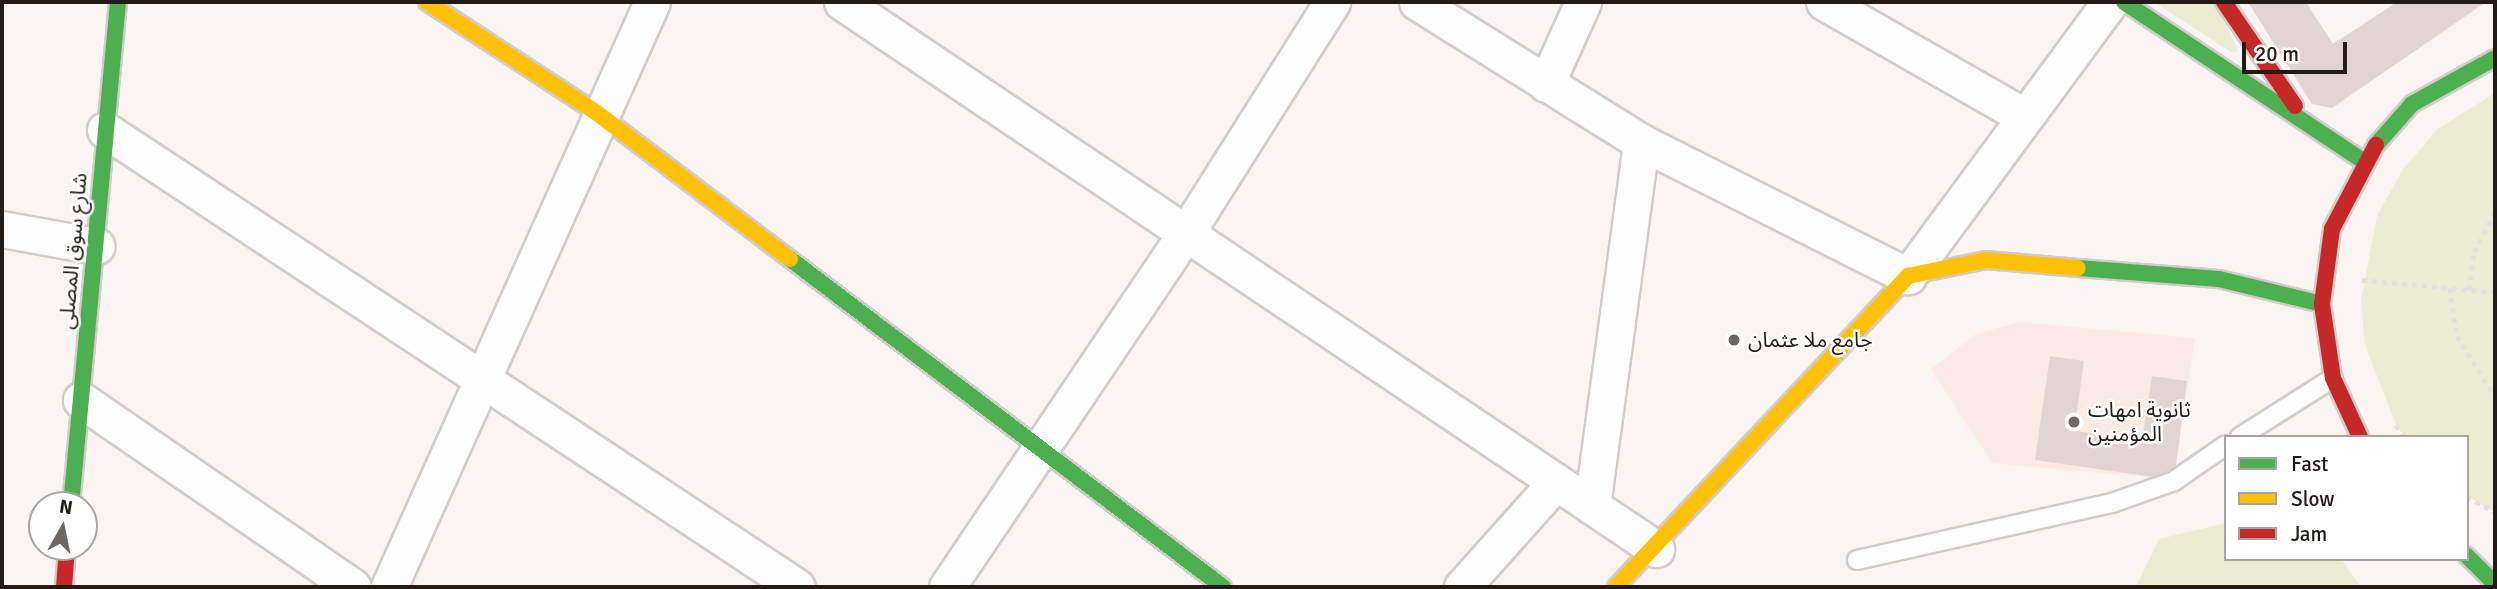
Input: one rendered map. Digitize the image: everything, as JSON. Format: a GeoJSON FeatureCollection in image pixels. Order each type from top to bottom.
{"type":"FeatureCollection","features":[{"type":"Feature","properties":{"kind":"street","name":"شارع سوق المصلى"},"geometry":{"type":"LineString","coordinates":[[72,491],[118,2]]}},
{"type":"Feature","properties":{"kind":"street"},"geometry":{"type":"LineString","coordinates":[[427,2],[597,113],[1223,587]]}},
{"type":"Feature","properties":{"kind":"street"},"geometry":{"type":"LineString","coordinates":[[389,587],[597,113],[652,2]]}},
{"type":"Feature","properties":{"kind":"street"},"geometry":{"type":"LineString","coordinates":[[842,2],[1188,230],[1656,549]]}},
{"type":"Feature","properties":{"kind":"street"},"geometry":{"type":"LineString","coordinates":[[947,587],[1188,230],[1332,2]]}},
{"type":"Feature","properties":{"kind":"street"},"geometry":{"type":"LineString","coordinates":[[1417,2],[1466,15],[1546,84],[1641,142],[1908,276],[1986,260],[2219,279],[2322,304]]}},
{"type":"Feature","properties":{"kind":"street"},"geometry":{"type":"LineString","coordinates":[[1546,84],[1583,2]]}},
{"type":"Feature","properties":{"kind":"street"},"geometry":{"type":"LineString","coordinates":[[1824,2],[2024,117]]}},
{"type":"Feature","properties":{"kind":"street"},"geometry":{"type":"LineString","coordinates":[[1616,587],[1656,549],[1908,276],[2110,2]]}},
{"type":"Feature","properties":{"kind":"street"},"geometry":{"type":"LineString","coordinates":[[2124,2],[2363,161]]}},
{"type":"Feature","properties":{"kind":"street"},"geometry":{"type":"LineString","coordinates":[[2224,2],[2306,122]]}},
{"type":"Feature","properties":{"kind":"street"},"geometry":{"type":"LineString","coordinates":[[2359,435],[2333,378],[2322,304],[2332,229],[2363,161],[2412,104],[2495,58]]}},
{"type":"Feature","properties":{"kind":"street"},"geometry":{"type":"LineString","coordinates":[[105,130],[483,374],[797,587]]}},
{"type":"Feature","properties":{"kind":"street"},"geometry":{"type":"LineString","coordinates":[[1592,506],[1641,142]]}},
{"type":"Feature","properties":{"kind":"street"},"geometry":{"type":"LineString","coordinates":[[2,229],[96,246]]}},
{"type":"Feature","properties":{"kind":"street"},"geometry":{"type":"LineString","coordinates":[[81,400],[353,587]]}},
{"type":"Feature","properties":{"kind":"street"},"geometry":{"type":"LineString","coordinates":[[1462,587],[1556,482]]}},
{"type":"Feature","properties":{"kind":"street"},"geometry":{"type":"LineString","coordinates":[[2469,537],[2486,545]]}},
{"type":"Feature","properties":{"kind":"street"},"geometry":{"type":"LineString","coordinates":[[2469,558],[2495,584]]}},
{"type":"Feature","properties":{"kind":"street"},"geometry":{"type":"LineString","coordinates":[[64,587],[66,561]]}},
{"type":"Feature","properties":{"kind":"lane"},"geometry":{"type":"LineString","coordinates":[[2242,435],[2333,378]]}},
{"type":"Feature","properties":{"kind":"lane"},"geometry":{"type":"LineString","coordinates":[[1857,560],[2112,503],[2174,481],[2224,447]]}},
{"type":"Feature","properties":{"kind":"path"},"geometry":{"type":"LineString","coordinates":[[2469,290],[2474,252],[2495,212]]}},
{"type":"Feature","properties":{"kind":"path"},"geometry":{"type":"LineString","coordinates":[[2361,291],[2363,269]]}},
{"type":"Feature","properties":{"kind":"path"},"geometry":{"type":"LineString","coordinates":[[2362,280],[2495,292]]}},
{"type":"Feature","properties":{"kind":"path"},"geometry":{"type":"LineString","coordinates":[[2450,288],[2457,336],[2495,397]]}},
{"type":"Feature","properties":{"kind":"path"},"geometry":{"type":"LineString","coordinates":[[2392,416],[2404,435]]}},
{"type":"Feature","properties":{"kind":"path"},"geometry":{"type":"LineString","coordinates":[[2469,497],[2495,512]]}},
{"type":"Feature","properties":{"kind":"shaded area","name":"ثانوية امهات المؤمنين"},"geometry":{"type":"Polygon","coordinates":[[[2019,322],[2195,338],[2174,480],[1992,463],[1931,369],[1976,334],[2019,322]]]}},
{"type":"Feature","properties":{"kind":"green space"},"geometry":{"type":"Polygon","coordinates":[[[2154,2],[2216,2],[2238,51],[2231,52],[2154,2]]]}},
{"type":"Feature","properties":{"kind":"green space"},"geometry":{"type":"Polygon","coordinates":[[[2495,93],[2495,512],[2469,497],[2469,435],[2404,435],[2396,425],[2365,345],[2361,301],[2377,216],[2403,169],[2438,129],[2495,93]]]}},
{"type":"Feature","properties":{"kind":"green space"},"geometry":{"type":"Polygon","coordinates":[[[2224,523],[2224,561],[2342,561],[2361,587],[2136,587],[2159,539],[2224,523]]]}},
{"type":"Feature","properties":{"kind":"building"},"geometry":{"type":"Polygon","coordinates":[[[2248,2],[2306,2],[2333,44],[2397,2],[2486,2],[2332,108],[2312,104],[2248,2]]]}},
{"type":"Feature","properties":{"kind":"building"},"geometry":{"type":"Polygon","coordinates":[[[2050,356],[2084,361],[2074,431],[2142,440],[2152,376],[2187,381],[2174,480],[2035,460],[2050,356]]]}},
{"type":"Feature","properties":{"kind":"traffic: fast"},"geometry":{"type":"LineString","coordinates":[[72,491],[118,2]]}},
{"type":"Feature","properties":{"kind":"traffic: fast"},"geometry":{"type":"LineString","coordinates":[[2124,2],[2363,161]]}},
{"type":"Feature","properties":{"kind":"traffic: fast"},"geometry":{"type":"LineString","coordinates":[[2376,145],[2412,104],[2495,58]]}},
{"type":"Feature","properties":{"kind":"traffic: fast"},"geometry":{"type":"LineString","coordinates":[[790,259],[1223,587]]}},
{"type":"Feature","properties":{"kind":"traffic: fast"},"geometry":{"type":"LineString","coordinates":[[2078,268],[2219,279],[2322,304]]}},
{"type":"Feature","properties":{"kind":"traffic: fast"},"geometry":{"type":"LineString","coordinates":[[2469,558],[2495,584]]}},
{"type":"Feature","properties":{"kind":"traffic: slow"},"geometry":{"type":"LineString","coordinates":[[427,2],[597,113],[790,259]]}},
{"type":"Feature","properties":{"kind":"traffic: slow"},"geometry":{"type":"LineString","coordinates":[[1616,587],[1908,276],[1986,260],[2078,268]]}},
{"type":"Feature","properties":{"kind":"traffic: jam"},"geometry":{"type":"LineString","coordinates":[[2224,2],[2295,106]]}},
{"type":"Feature","properties":{"kind":"traffic: jam"},"geometry":{"type":"LineString","coordinates":[[2359,435],[2333,378],[2322,304],[2332,229],[2376,145]]}},
{"type":"Feature","properties":{"kind":"traffic: jam"},"geometry":{"type":"LineString","coordinates":[[64,587],[66,561]]}},
{"type":"Feature","properties":{"kind":"place","name":"جامع ملا عثمان"},"geometry":{"type":"Point","coordinates":[1734,340]}},
{"type":"Feature","properties":{"kind":"place","name":"ثانوية امهات المؤمنين"},"geometry":{"type":"Point","coordinates":[2074,422]}}]}
